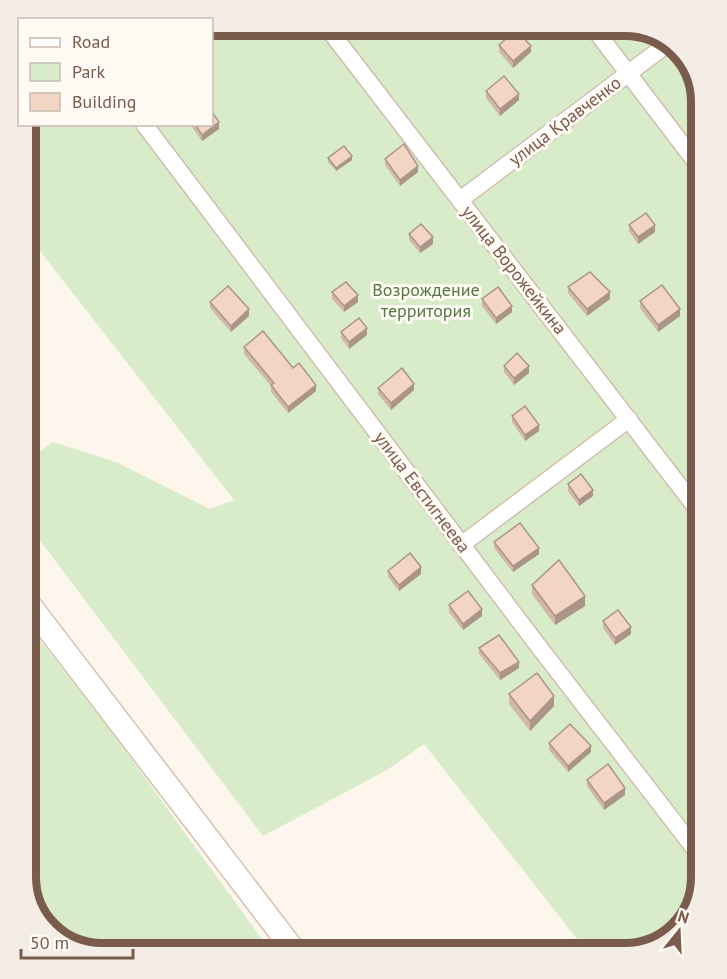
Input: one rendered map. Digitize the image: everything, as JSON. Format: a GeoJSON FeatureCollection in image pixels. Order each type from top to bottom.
{"type":"FeatureCollection","features":[{"type":"Feature","properties":{"kind":"main road"},"geometry":{"type":"LineString","coordinates":[[36,613],[288,943]]}},
{"type":"Feature","properties":{"kind":"street","name":"улица Ворожейкина"},"geometry":{"type":"LineString","coordinates":[[334,36],[691,500]]}},
{"type":"Feature","properties":{"kind":"street"},"geometry":{"type":"LineString","coordinates":[[600,36],[691,155]]}},
{"type":"Feature","properties":{"kind":"street","name":"улица Кравченко"},"geometry":{"type":"LineString","coordinates":[[460,200],[662,48]]}},
{"type":"Feature","properties":{"kind":"street","name":"улица Евстигнеева"},"geometry":{"type":"LineString","coordinates":[[146,126],[461,544],[691,843]]}},
{"type":"Feature","properties":{"kind":"street"},"geometry":{"type":"LineString","coordinates":[[461,544],[629,420]]}},
{"type":"Feature","properties":{"kind":"green space","name":"Возрождение территория"},"geometry":{"type":"Polygon","coordinates":[[[213,36],[630,36],[647,39],[675,58],[689,85],[691,102],[691,878],[687,901],[649,901],[649,939],[626,943],[580,943],[424,744],[387,770],[263,836],[36,535],[36,454],[53,442],[116,462],[210,509],[234,500],[36,246],[36,126],[213,126],[213,36]]]}},
{"type":"Feature","properties":{"kind":"green space"},"geometry":{"type":"Polygon","coordinates":[[[36,635],[117,739],[265,943],[102,943],[76,938],[52,921],[38,894],[36,878],[36,635]]]}},
{"type":"Feature","properties":{"kind":"building"},"geometry":{"type":"Polygon","coordinates":[[[509,36],[522,36],[531,46],[513,61],[499,45],[509,36]]]}},
{"type":"Feature","properties":{"kind":"building"},"geometry":{"type":"Polygon","coordinates":[[[504,76],[519,94],[500,109],[486,91],[504,76]]]}},
{"type":"Feature","properties":{"kind":"building"},"geometry":{"type":"Polygon","coordinates":[[[213,113],[219,122],[202,135],[196,126],[213,126],[213,113]]]}},
{"type":"Feature","properties":{"kind":"building"},"geometry":{"type":"Polygon","coordinates":[[[404,144],[418,166],[400,180],[385,159],[404,144]]]}},
{"type":"Feature","properties":{"kind":"building"},"geometry":{"type":"Polygon","coordinates":[[[344,146],[352,156],[336,168],[328,158],[344,146]]]}},
{"type":"Feature","properties":{"kind":"building"},"geometry":{"type":"Polygon","coordinates":[[[646,213],[655,225],[638,237],[629,225],[646,213]]]}},
{"type":"Feature","properties":{"kind":"building"},"geometry":{"type":"Polygon","coordinates":[[[421,224],[433,237],[420,247],[409,234],[421,224]]]}},
{"type":"Feature","properties":{"kind":"building"},"geometry":{"type":"Polygon","coordinates":[[[590,272],[610,292],[587,309],[568,287],[590,272]]]}},
{"type":"Feature","properties":{"kind":"building"},"geometry":{"type":"Polygon","coordinates":[[[346,282],[358,295],[344,306],[332,292],[346,282]]]}},
{"type":"Feature","properties":{"kind":"building"},"geometry":{"type":"Polygon","coordinates":[[[662,285],[680,309],[658,325],[640,301],[662,285]]]}},
{"type":"Feature","properties":{"kind":"building"},"geometry":{"type":"Polygon","coordinates":[[[228,286],[249,309],[231,326],[210,302],[228,286]]]}},
{"type":"Feature","properties":{"kind":"building"},"geometry":{"type":"Polygon","coordinates":[[[498,287],[512,306],[496,318],[482,299],[498,287]]]}},
{"type":"Feature","properties":{"kind":"building"},"geometry":{"type":"Polygon","coordinates":[[[359,318],[367,328],[349,342],[341,332],[359,318]]]}},
{"type":"Feature","properties":{"kind":"building"},"geometry":{"type":"Polygon","coordinates":[[[263,331],[293,368],[299,363],[316,385],[288,407],[271,385],[274,383],[244,347],[263,331]]]}},
{"type":"Feature","properties":{"kind":"building"},"geometry":{"type":"Polygon","coordinates":[[[517,353],[529,366],[514,378],[504,366],[517,353]]]}},
{"type":"Feature","properties":{"kind":"building"},"geometry":{"type":"Polygon","coordinates":[[[402,368],[414,384],[391,403],[378,388],[402,368]]]}},
{"type":"Feature","properties":{"kind":"building"},"geometry":{"type":"Polygon","coordinates":[[[525,406],[539,425],[525,435],[512,416],[525,406]]]}},
{"type":"Feature","properties":{"kind":"building"},"geometry":{"type":"Polygon","coordinates":[[[581,474],[593,490],[579,500],[568,484],[581,474]]]}},
{"type":"Feature","properties":{"kind":"building"},"geometry":{"type":"Polygon","coordinates":[[[520,523],[539,548],[513,566],[494,542],[520,523]]]}},
{"type":"Feature","properties":{"kind":"building"},"geometry":{"type":"Polygon","coordinates":[[[410,553],[421,567],[399,585],[388,571],[410,553]]]}},
{"type":"Feature","properties":{"kind":"building"},"geometry":{"type":"Polygon","coordinates":[[[559,560],[585,596],[555,616],[532,585],[559,560]]]}},
{"type":"Feature","properties":{"kind":"building"},"geometry":{"type":"Polygon","coordinates":[[[468,591],[482,609],[463,624],[449,605],[468,591]]]}},
{"type":"Feature","properties":{"kind":"building"},"geometry":{"type":"Polygon","coordinates":[[[618,610],[631,627],[615,638],[603,621],[618,610]]]}},
{"type":"Feature","properties":{"kind":"building"},"geometry":{"type":"Polygon","coordinates":[[[499,635],[519,662],[500,673],[479,648],[499,635]]]}},
{"type":"Feature","properties":{"kind":"building"},"geometry":{"type":"Polygon","coordinates":[[[537,673],[554,696],[530,721],[509,694],[537,673]]]}},
{"type":"Feature","properties":{"kind":"building"},"geometry":{"type":"Polygon","coordinates":[[[570,724],[591,746],[568,766],[549,743],[570,724]]]}},
{"type":"Feature","properties":{"kind":"building"},"geometry":{"type":"Polygon","coordinates":[[[608,764],[625,788],[604,803],[587,780],[608,764]]]}}]}
